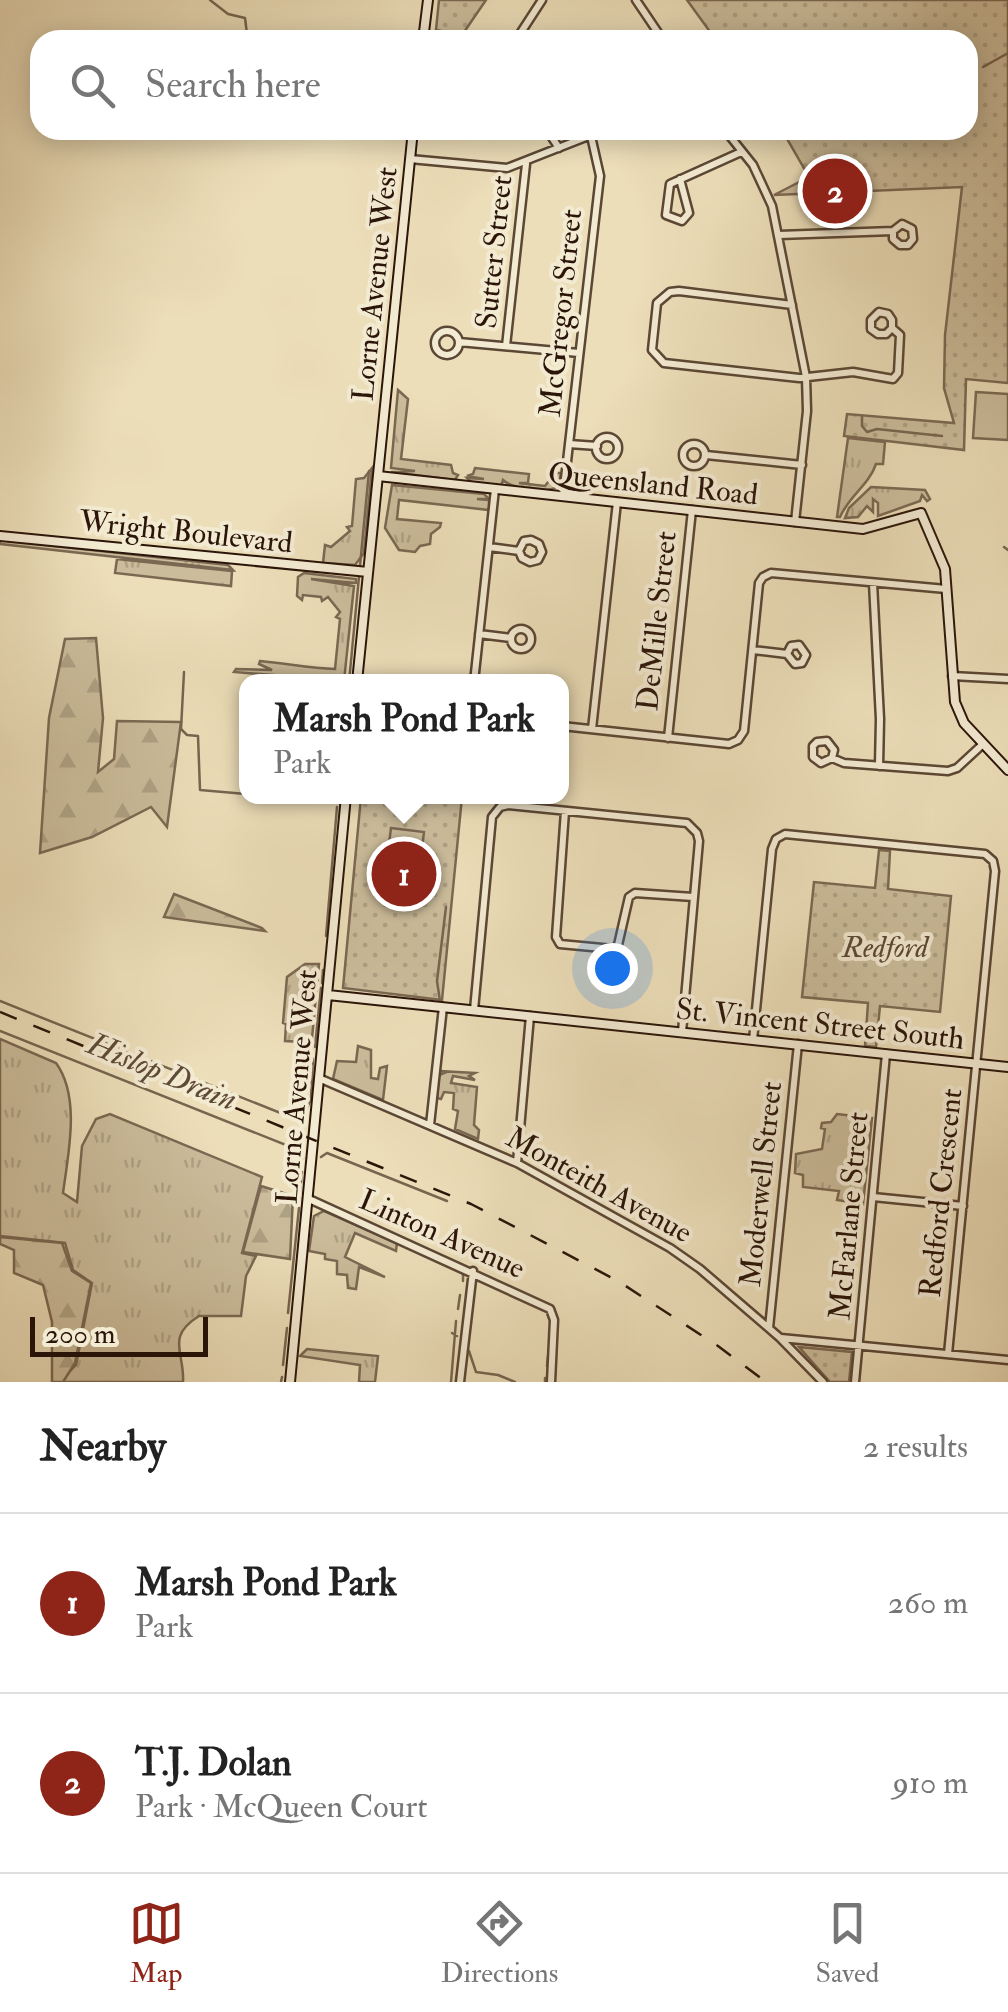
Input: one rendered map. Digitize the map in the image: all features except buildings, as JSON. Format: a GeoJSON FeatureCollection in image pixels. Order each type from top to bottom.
{"type":"FeatureCollection","features":[{"type":"Feature","properties":{"kind":"street"},"geometry":{"type":"LineString","coordinates":[[424,30],[428,0]]}},
{"type":"Feature","properties":{"kind":"street"},"geometry":{"type":"LineString","coordinates":[[522,30],[542,0]]}},
{"type":"Feature","properties":{"kind":"street"},"geometry":{"type":"LineString","coordinates":[[636,0],[657,30]]}},
{"type":"Feature","properties":{"kind":"street","name":"Lorne Avenue West"},"geometry":{"type":"LineString","coordinates":[[358,674],[412,140]]}},
{"type":"Feature","properties":{"kind":"street"},"geometry":{"type":"LineString","coordinates":[[553,140],[558,148]]}},
{"type":"Feature","properties":{"kind":"street"},"geometry":{"type":"LineString","coordinates":[[410,158],[508,168],[580,140]]}},
{"type":"Feature","properties":{"kind":"street","name":"McGregor Street"},"geometry":{"type":"LineString","coordinates":[[563,496],[600,176],[592,140]]}},
{"type":"Feature","properties":{"kind":"street"},"geometry":{"type":"LineString","coordinates":[[732,140],[760,176],[774,212],[806,377],[808,400],[795,522]]}},
{"type":"Feature","properties":{"kind":"street"},"geometry":{"type":"LineString","coordinates":[[680,179],[689,212],[682,221],[666,215],[668,188],[680,179],[741,152]]}},
{"type":"Feature","properties":{"kind":"street","name":"Sutter Street"},"geometry":{"type":"LineString","coordinates":[[506,346],[526,162]]}},
{"type":"Feature","properties":{"kind":"street"},"geometry":{"type":"LineString","coordinates":[[779,235],[893,231]]}},
{"type":"Feature","properties":{"kind":"street"},"geometry":{"type":"LineString","coordinates":[[792,305],[670,292],[657,303],[652,350],[664,363],[806,377],[844,372],[893,379],[898,373],[900,335],[892,328]]}},
{"type":"Feature","properties":{"kind":"street"},"geometry":{"type":"LineString","coordinates":[[459,342],[580,353]]}},
{"type":"Feature","properties":{"kind":"street"},"geometry":{"type":"LineString","coordinates":[[569,444],[596,446]]}},
{"type":"Feature","properties":{"kind":"street"},"geometry":{"type":"LineString","coordinates":[[706,454],[802,465]]}},
{"type":"Feature","properties":{"kind":"street","name":"Queensland Road"},"geometry":{"type":"LineString","coordinates":[[378,476],[863,529],[921,513],[945,569],[946,590]]}},
{"type":"Feature","properties":{"kind":"street"},"geometry":{"type":"LineString","coordinates":[[475,674],[495,489]]}},
{"type":"Feature","properties":{"kind":"street"},"geometry":{"type":"LineString","coordinates":[[592,729],[617,502]]}},
{"type":"Feature","properties":{"kind":"street","name":"DeMille Street"},"geometry":{"type":"LineString","coordinates":[[668,738],[692,510]]}},
{"type":"Feature","properties":{"kind":"street","name":"Wright Boulevard"},"geometry":{"type":"LineString","coordinates":[[0,536],[368,572]]}},
{"type":"Feature","properties":{"kind":"street"},"geometry":{"type":"LineString","coordinates":[[489,547],[519,551]]}},
{"type":"Feature","properties":{"kind":"street"},"geometry":{"type":"LineString","coordinates":[[569,727],[729,744],[741,737],[763,577],[777,572],[946,590],[951,676],[959,713],[1008,770]]}},
{"type":"Feature","properties":{"kind":"street"},"geometry":{"type":"LineString","coordinates":[[873,583],[879,766]]}},
{"type":"Feature","properties":{"kind":"street"},"geometry":{"type":"LineString","coordinates":[[479,634],[511,638]]}},
{"type":"Feature","properties":{"kind":"street"},"geometry":{"type":"LineString","coordinates":[[753,650],[787,654]]}},
{"type":"Feature","properties":{"kind":"street"},"geometry":{"type":"LineString","coordinates":[[951,676],[1008,679]]}},
{"type":"Feature","properties":{"kind":"street"},"geometry":{"type":"LineString","coordinates":[[832,758],[879,766],[952,770],[983,744]]}},
{"type":"Feature","properties":{"kind":"street","name":"Lorne Avenue West"},"geometry":{"type":"LineString","coordinates":[[290,1382],[345,804]]}},
{"type":"Feature","properties":{"kind":"street"},"geometry":{"type":"LineString","coordinates":[[474,1010],[492,817],[500,807],[508,805],[565,810],[687,823],[697,833],[682,1032]]}},
{"type":"Feature","properties":{"kind":"street"},"geometry":{"type":"LineString","coordinates":[[565,810],[556,934],[560,944],[612,949],[618,945],[633,894],[693,897]]}},
{"type":"Feature","properties":{"kind":"street","name":"Redford Crescent"},"geometry":{"type":"LineString","coordinates":[[754,1040],[776,839],[785,834],[985,854],[993,860],[948,1354]]}},
{"type":"Feature","properties":{"kind":"street","name":"St. Vincent Street South"},"geometry":{"type":"LineString","coordinates":[[328,995],[1008,1067]]}},
{"type":"Feature","properties":{"kind":"street"},"geometry":{"type":"LineString","coordinates":[[430,1125],[443,1007]]}},
{"type":"Feature","properties":{"kind":"street"},"geometry":{"type":"LineString","coordinates":[[517,1162],[530,1016]]}},
{"type":"Feature","properties":{"kind":"street","name":"Moderwell Street"},"geometry":{"type":"LineString","coordinates":[[769,1329],[798,1044]]}},
{"type":"Feature","properties":{"kind":"street","name":"McFarlane Street"},"geometry":{"type":"LineString","coordinates":[[855,1382],[886,1054]]}},
{"type":"Feature","properties":{"kind":"street","name":"Monteith Avenue"},"geometry":{"type":"LineString","coordinates":[[321,1079],[517,1162],[670,1248],[780,1338],[823,1382]]}},
{"type":"Feature","properties":{"kind":"street"},"geometry":{"type":"LineString","coordinates":[[873,1197],[962,1206]]}},
{"type":"Feature","properties":{"kind":"street","name":"Linton Avenue"},"geometry":{"type":"LineString","coordinates":[[310,1199],[548,1307],[553,1314],[551,1382]]}},
{"type":"Feature","properties":{"kind":"street"},"geometry":{"type":"LineString","coordinates":[[460,1382],[473,1271]]}},
{"type":"Feature","properties":{"kind":"street"},"geometry":{"type":"LineString","coordinates":[[780,1338],[1008,1360]]}},
{"type":"Feature","properties":{"kind":"green space"},"geometry":{"type":"Polygon","coordinates":[[[439,0],[486,0],[465,30],[436,30],[439,0]]]}},
{"type":"Feature","properties":{"kind":"green space"},"geometry":{"type":"Polygon","coordinates":[[[687,0],[1008,0],[1008,383],[966,379],[964,450],[844,436],[847,414],[954,423],[944,388],[945,335],[962,187],[774,195],[809,177],[788,140],[978,140],[978,30],[709,30],[687,0]]]}},
{"type":"Feature","properties":{"kind":"green space"},"geometry":{"type":"Polygon","coordinates":[[[398,390],[408,399],[401,459],[451,465],[458,475],[455,480],[391,472],[415,471],[391,468],[398,390]]]}},
{"type":"Feature","properties":{"kind":"green space"},"geometry":{"type":"Polygon","coordinates":[[[976,392],[1008,394],[1008,440],[973,438],[976,392]]]}},
{"type":"Feature","properties":{"kind":"green space"},"geometry":{"type":"Polygon","coordinates":[[[848,438],[885,442],[883,464],[876,464],[837,517],[848,438]]]}},
{"type":"Feature","properties":{"kind":"green space"},"geometry":{"type":"Polygon","coordinates":[[[372,468],[364,553],[355,565],[323,563],[325,545],[331,547],[350,531],[347,527],[352,526],[356,479],[364,478],[372,468]]]}},
{"type":"Feature","properties":{"kind":"green space"},"geometry":{"type":"Polygon","coordinates":[[[475,468],[529,474],[528,483],[519,483],[545,486],[555,473],[561,473],[559,486],[538,490],[503,480],[501,486],[471,482],[467,478],[484,479],[467,476],[475,468]]]}},
{"type":"Feature","properties":{"kind":"green space"},"geometry":{"type":"Polygon","coordinates":[[[392,485],[484,494],[489,499],[477,499],[489,500],[489,510],[399,500],[397,519],[441,523],[431,534],[430,544],[415,552],[399,550],[385,528],[392,485]]]}},
{"type":"Feature","properties":{"kind":"green space"},"geometry":{"type":"Polygon","coordinates":[[[871,487],[925,490],[930,499],[927,501],[922,495],[920,501],[878,516],[878,503],[873,499],[873,512],[867,506],[858,517],[845,518],[849,508],[871,487]]]}},
{"type":"Feature","properties":{"kind":"green space"},"geometry":{"type":"Polygon","coordinates":[[[0,540],[228,565],[233,570],[0,544],[0,540]]]}},
{"type":"Feature","properties":{"kind":"green space"},"geometry":{"type":"Polygon","coordinates":[[[117,559],[232,571],[231,586],[115,573],[117,559]]]}},
{"type":"Feature","properties":{"kind":"green space"},"geometry":{"type":"Polygon","coordinates":[[[304,573],[356,579],[356,583],[311,579],[354,586],[345,674],[234,672],[272,670],[260,661],[335,669],[340,619],[336,617],[340,612],[328,597],[322,601],[321,597],[303,595],[302,600],[297,596],[298,577],[304,573]]]}},
{"type":"Feature","properties":{"kind":"green space"},"geometry":{"type":"Polygon","coordinates":[[[96,638],[103,718],[98,772],[114,759],[117,721],[181,722],[167,827],[151,807],[92,837],[40,853],[49,718],[65,639],[96,638]]]}},
{"type":"Feature","properties":{"kind":"green space"},"geometry":{"type":"Polygon","coordinates":[[[360,804],[461,804],[442,1000],[343,988],[360,804]]]}},
{"type":"Feature","properties":{"kind":"green space"},"geometry":{"type":"Polygon","coordinates":[[[391,828],[424,832],[415,904],[382,899],[391,828]]]}},
{"type":"Feature","properties":{"kind":"green space","name":"Redford"},"geometry":{"type":"Polygon","coordinates":[[[879,850],[890,851],[888,889],[951,896],[940,1012],[880,1006],[876,1047],[865,1046],[868,1003],[802,997],[814,882],[875,888],[879,850]]]}},
{"type":"Feature","properties":{"kind":"green space"},"geometry":{"type":"Polygon","coordinates":[[[174,894],[262,928],[265,931],[164,917],[174,894]]]}},
{"type":"Feature","properties":{"kind":"green space"},"geometry":{"type":"Polygon","coordinates":[[[305,964],[319,964],[311,1049],[303,1047],[302,1042],[285,1041],[283,1023],[287,977],[305,964]]]}},
{"type":"Feature","properties":{"kind":"green space"},"geometry":{"type":"Polygon","coordinates":[[[0,1039],[56,1063],[64,1077],[71,1126],[63,1193],[77,1202],[82,1146],[96,1119],[110,1114],[262,1177],[242,1253],[256,1256],[246,1276],[241,1316],[199,1316],[182,1331],[179,1346],[183,1382],[63,1382],[76,1365],[92,1283],[73,1270],[65,1243],[0,1236],[0,1039]]]}},
{"type":"Feature","properties":{"kind":"green space"},"geometry":{"type":"Polygon","coordinates":[[[358,1046],[371,1050],[371,1078],[378,1079],[380,1068],[387,1066],[383,1100],[333,1079],[337,1061],[356,1062],[358,1046]]]}},
{"type":"Feature","properties":{"kind":"green space"},"geometry":{"type":"Polygon","coordinates":[[[440,1071],[475,1073],[469,1076],[475,1080],[453,1076],[451,1083],[477,1087],[474,1125],[479,1130],[478,1139],[455,1129],[458,1111],[453,1109],[454,1093],[444,1092],[441,1099],[437,1098],[439,1075],[444,1073],[440,1071]]]}},
{"type":"Feature","properties":{"kind":"green space"},"geometry":{"type":"Polygon","coordinates":[[[837,1114],[872,1118],[863,1204],[837,1200],[839,1191],[803,1187],[803,1175],[795,1173],[796,1154],[822,1149],[822,1123],[831,1122],[837,1114]]]}},
{"type":"Feature","properties":{"kind":"green space"},"geometry":{"type":"Polygon","coordinates":[[[261,1186],[293,1196],[290,1259],[243,1252],[261,1186]]]}},
{"type":"Feature","properties":{"kind":"green space"},"geometry":{"type":"Polygon","coordinates":[[[324,1211],[397,1243],[396,1251],[355,1233],[345,1257],[385,1277],[359,1267],[356,1289],[348,1288],[347,1275],[337,1274],[337,1261],[309,1251],[314,1216],[324,1211]]]}},
{"type":"Feature","properties":{"kind":"green space"},"geometry":{"type":"Polygon","coordinates":[[[0,1237],[62,1243],[72,1271],[91,1283],[75,1363],[63,1382],[52,1382],[52,1322],[43,1285],[14,1273],[14,1250],[0,1244],[0,1237]]]}},
{"type":"Feature","properties":{"kind":"green space"},"geometry":{"type":"Polygon","coordinates":[[[799,1347],[852,1352],[849,1382],[830,1382],[799,1347]]]}},
{"type":"Feature","properties":{"kind":"green space"},"geometry":{"type":"Polygon","coordinates":[[[307,1349],[378,1356],[375,1382],[359,1382],[360,1365],[300,1356],[307,1349]]]}},
{"type":"Feature","properties":{"kind":"waterway"},"geometry":{"type":"LineString","coordinates":[[210,0],[228,14],[245,18],[246,30]]}},
{"type":"Feature","properties":{"kind":"waterway"},"geometry":{"type":"LineString","coordinates":[[983,67],[1008,53]]}},
{"type":"Feature","properties":{"kind":"waterway"},"geometry":{"type":"LineString","coordinates":[[862,417],[867,432],[877,429],[942,436]]}},
{"type":"Feature","properties":{"kind":"waterway"},"geometry":{"type":"LineString","coordinates":[[350,674],[369,471]]}},
{"type":"Feature","properties":{"kind":"waterway"},"geometry":{"type":"LineString","coordinates":[[1004,547],[1008,550]]}},
{"type":"Feature","properties":{"kind":"waterway"},"geometry":{"type":"LineString","coordinates":[[184,672],[181,729],[187,735],[198,736],[200,790],[239,793]]}},
{"type":"Feature","properties":{"kind":"waterway"},"geometry":{"type":"LineString","coordinates":[[326,936],[337,807]]}},
{"type":"Feature","properties":{"kind":"waterway"},"geometry":{"type":"LineString","coordinates":[[440,1001],[437,981],[446,907]]}},
{"type":"Feature","properties":{"kind":"waterway"},"geometry":{"type":"LineString","coordinates":[[322,983],[323,970]]}},
{"type":"Feature","properties":{"kind":"waterway"},"geometry":{"type":"LineString","coordinates":[[315,1047],[321,988]]}},
{"type":"Feature","properties":{"kind":"waterway"},"geometry":{"type":"LineString","coordinates":[[0,1001],[293,1118],[303,1117],[311,1099],[313,1059]]}},
{"type":"Feature","properties":{"kind":"waterway","name":"Hislop Drain"},"geometry":{"type":"LineString","coordinates":[[0,1031],[296,1149],[303,1158]]}},
{"type":"Feature","properties":{"kind":"waterway","name":"Hislop Drain"},"geometry":{"type":"LineString","coordinates":[[321,1157],[327,1153],[447,1201]]}},
{"type":"Feature","properties":{"kind":"waterway"},"geometry":{"type":"LineString","coordinates":[[299,1203],[302,1172]]}},
{"type":"Feature","properties":{"kind":"waterway"},"geometry":{"type":"LineString","coordinates":[[288,1313],[299,1208]]}},
{"type":"Feature","properties":{"kind":"waterway"},"geometry":{"type":"LineString","coordinates":[[463,1274],[463,1281]]}},
{"type":"Feature","properties":{"kind":"waterway"},"geometry":{"type":"LineString","coordinates":[[458,1309],[460,1295]]}},
{"type":"Feature","properties":{"kind":"waterway"},"geometry":{"type":"LineString","coordinates":[[451,1382],[456,1321]]}},
{"type":"Feature","properties":{"kind":"waterway"},"geometry":{"type":"LineString","coordinates":[[283,1365],[287,1328]]}},
{"type":"Feature","properties":{"kind":"waterway"},"geometry":{"type":"LineString","coordinates":[[452,1333],[457,1336]]}},
{"type":"Feature","properties":{"kind":"waterway"},"geometry":{"type":"LineString","coordinates":[[547,1366],[549,1347]]}},
{"type":"Feature","properties":{"kind":"waterway"},"geometry":{"type":"LineString","coordinates":[[469,1351],[476,1372],[515,1382]]}},
{"type":"Feature","properties":{"kind":"waterway"},"geometry":{"type":"LineString","coordinates":[[281,1382],[282,1377]]}},
{"type":"Feature","properties":{"kind":"railway"},"geometry":{"type":"LineString","coordinates":[[0,1012],[471,1204],[618,1281],[766,1382]]}},
{"type":"Feature","properties":{"kind":"place","name":"T.J. Dolan"},"geometry":{"type":"Point","coordinates":[835,191]}},
{"type":"Feature","properties":{"kind":"place","name":"Marsh Pond Park"},"geometry":{"type":"Point","coordinates":[404,874]}}]}
